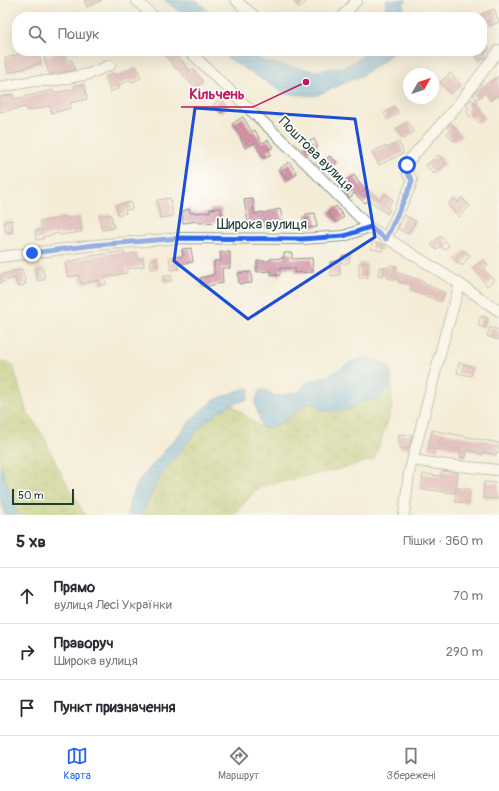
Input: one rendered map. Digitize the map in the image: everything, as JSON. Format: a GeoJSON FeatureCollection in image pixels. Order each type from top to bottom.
{"type":"FeatureCollection","features":[{"type":"Feature","properties":{"kind":"street"},"geometry":{"type":"LineString","coordinates":[[136,0],[149,12]]}},
{"type":"Feature","properties":{"kind":"street"},"geometry":{"type":"LineString","coordinates":[[236,0],[250,12]]}},
{"type":"Feature","properties":{"kind":"street"},"geometry":{"type":"LineString","coordinates":[[346,12],[357,0]]}},
{"type":"Feature","properties":{"kind":"street"},"geometry":{"type":"LineString","coordinates":[[386,239],[412,180],[408,174],[407,165],[417,150],[457,106],[499,50]]}},
{"type":"Feature","properties":{"kind":"street","name":"Поштова вулиця"},"geometry":{"type":"LineString","coordinates":[[194,56],[370,227]]}},
{"type":"Feature","properties":{"kind":"street"},"geometry":{"type":"LineString","coordinates":[[0,86],[34,81],[53,81],[89,74],[110,65]]}},
{"type":"Feature","properties":{"kind":"street"},"geometry":{"type":"LineString","coordinates":[[370,227],[386,239],[460,284],[499,311]]}},
{"type":"Feature","properties":{"kind":"street","name":"Широка вулиця"},"geometry":{"type":"LineString","coordinates":[[0,257],[95,245],[181,238],[302,239],[344,236],[370,227]]}},
{"type":"Feature","properties":{"kind":"street"},"geometry":{"type":"LineString","coordinates":[[404,515],[409,473],[460,284]]}},
{"type":"Feature","properties":{"kind":"street"},"geometry":{"type":"LineString","coordinates":[[413,460],[499,470]]}},
{"type":"Feature","properties":{"kind":"highlighted area"},"geometry":{"type":"Polygon","coordinates":[[[195,108],[355,119],[375,237],[248,319],[174,261],[195,108]]]}},
{"type":"Feature","properties":{"kind":"green space"},"geometry":{"type":"Polygon","coordinates":[[[7,362],[13,365],[26,410],[44,437],[57,466],[85,515],[18,515],[0,464],[0,363],[7,362]]]}},
{"type":"Feature","properties":{"kind":"green space"},"geometry":{"type":"Polygon","coordinates":[[[392,387],[391,412],[374,459],[344,468],[262,486],[255,491],[233,515],[142,515],[162,473],[197,430],[217,412],[232,405],[255,423],[267,428],[287,419],[310,402],[350,409],[359,402],[377,399],[392,387]]]}},
{"type":"Feature","properties":{"kind":"water"},"geometry":{"type":"Polygon","coordinates":[[[164,0],[196,0],[209,12],[180,12],[164,0]]]}},
{"type":"Feature","properties":{"kind":"water"},"geometry":{"type":"Polygon","coordinates":[[[386,0],[407,0],[403,3],[404,12],[385,12],[386,0]]]}},
{"type":"Feature","properties":{"kind":"water"},"geometry":{"type":"Polygon","coordinates":[[[225,56],[256,56],[264,62],[316,71],[343,67],[362,56],[389,56],[361,76],[315,96],[286,94],[225,56]]]}},
{"type":"Feature","properties":{"kind":"water"},"geometry":{"type":"Polygon","coordinates":[[[363,358],[381,361],[391,369],[392,387],[377,399],[359,402],[350,409],[337,412],[319,409],[316,404],[310,402],[281,423],[268,428],[262,428],[255,403],[259,391],[265,390],[275,396],[299,392],[307,382],[330,375],[351,362],[363,358]]]}},
{"type":"Feature","properties":{"kind":"water"},"geometry":{"type":"Polygon","coordinates":[[[250,388],[247,400],[236,402],[209,419],[170,463],[154,488],[142,515],[128,515],[130,499],[140,479],[195,416],[212,401],[242,389],[250,388]]]}},
{"type":"Feature","properties":{"kind":"water"},"geometry":{"type":"Polygon","coordinates":[[[0,464],[18,515],[5,515],[4,513],[0,497],[0,464]]]}},
{"type":"Feature","properties":{"kind":"building"},"geometry":{"type":"Polygon","coordinates":[[[84,0],[102,0],[87,7],[84,0]]]}},
{"type":"Feature","properties":{"kind":"building"},"geometry":{"type":"Polygon","coordinates":[[[293,0],[309,0],[299,8],[293,0]]]}},
{"type":"Feature","properties":{"kind":"building"},"geometry":{"type":"Polygon","coordinates":[[[494,9],[499,22],[490,26],[487,21],[487,12],[494,9]]]}},
{"type":"Feature","properties":{"kind":"building"},"geometry":{"type":"Polygon","coordinates":[[[13,56],[39,56],[41,63],[8,73],[5,58],[13,56]]]}},
{"type":"Feature","properties":{"kind":"building"},"geometry":{"type":"Polygon","coordinates":[[[66,56],[67,61],[72,60],[75,70],[49,74],[44,57],[66,56]]]}},
{"type":"Feature","properties":{"kind":"building"},"geometry":{"type":"Polygon","coordinates":[[[166,56],[177,56],[190,71],[193,69],[203,81],[195,88],[177,68],[176,69],[166,56]]]}},
{"type":"Feature","properties":{"kind":"building"},"geometry":{"type":"Polygon","coordinates":[[[476,56],[486,56],[486,57],[479,61],[476,56]]]}},
{"type":"Feature","properties":{"kind":"building"},"geometry":{"type":"Polygon","coordinates":[[[137,67],[141,78],[132,82],[131,80],[118,85],[120,88],[110,92],[105,77],[114,73],[115,76],[137,67]]]}},
{"type":"Feature","properties":{"kind":"building"},"geometry":{"type":"Polygon","coordinates":[[[450,73],[461,85],[451,94],[440,82],[450,73]]]}},
{"type":"Feature","properties":{"kind":"building"},"geometry":{"type":"Polygon","coordinates":[[[499,76],[499,95],[490,100],[485,93],[477,99],[473,95],[477,90],[499,76]]]}},
{"type":"Feature","properties":{"kind":"building"},"geometry":{"type":"Polygon","coordinates":[[[84,84],[87,99],[70,103],[71,108],[52,113],[50,106],[27,111],[26,107],[0,112],[0,97],[13,94],[14,99],[53,90],[54,93],[74,89],[74,86],[84,84]]]}},
{"type":"Feature","properties":{"kind":"building"},"geometry":{"type":"Polygon","coordinates":[[[221,98],[228,107],[220,113],[213,105],[221,98]]]}},
{"type":"Feature","properties":{"kind":"building"},"geometry":{"type":"Polygon","coordinates":[[[472,99],[485,118],[479,123],[474,116],[471,118],[466,111],[469,108],[466,104],[472,99]]]}},
{"type":"Feature","properties":{"kind":"building"},"geometry":{"type":"Polygon","coordinates":[[[395,107],[399,113],[387,120],[384,113],[395,107]]]}},
{"type":"Feature","properties":{"kind":"building"},"geometry":{"type":"Polygon","coordinates":[[[243,117],[252,132],[255,130],[262,143],[268,140],[273,147],[268,150],[271,154],[264,158],[254,143],[245,148],[240,138],[241,137],[232,124],[243,117]]]}},
{"type":"Feature","properties":{"kind":"building"},"geometry":{"type":"Polygon","coordinates":[[[408,122],[414,132],[403,139],[396,129],[408,122]]]}},
{"type":"Feature","properties":{"kind":"building"},"geometry":{"type":"Polygon","coordinates":[[[451,123],[462,136],[453,141],[447,133],[450,131],[447,127],[451,123]]]}},
{"type":"Feature","properties":{"kind":"building"},"geometry":{"type":"Polygon","coordinates":[[[314,139],[318,147],[307,152],[303,145],[314,139]]]}},
{"type":"Feature","properties":{"kind":"building"},"geometry":{"type":"Polygon","coordinates":[[[399,142],[404,153],[379,165],[372,152],[399,142]]]}},
{"type":"Feature","properties":{"kind":"building"},"geometry":{"type":"Polygon","coordinates":[[[439,155],[446,164],[434,174],[426,165],[439,155]]]}},
{"type":"Feature","properties":{"kind":"building"},"geometry":{"type":"Polygon","coordinates":[[[329,156],[337,162],[329,171],[322,165],[329,156]]]}},
{"type":"Feature","properties":{"kind":"building"},"geometry":{"type":"Polygon","coordinates":[[[289,162],[297,174],[287,181],[279,169],[289,162]]]}},
{"type":"Feature","properties":{"kind":"building"},"geometry":{"type":"Polygon","coordinates":[[[354,175],[360,184],[380,200],[385,194],[393,200],[387,208],[390,210],[387,214],[369,200],[365,203],[354,193],[350,198],[345,193],[349,189],[344,182],[354,175]]]}},
{"type":"Feature","properties":{"kind":"building"},"geometry":{"type":"Polygon","coordinates":[[[170,198],[173,216],[160,218],[157,200],[170,198]]]}},
{"type":"Feature","properties":{"kind":"building"},"geometry":{"type":"Polygon","coordinates":[[[454,198],[458,202],[462,198],[470,206],[459,217],[448,205],[454,198]]]}},
{"type":"Feature","properties":{"kind":"building"},"geometry":{"type":"Polygon","coordinates":[[[253,199],[254,214],[280,209],[284,224],[265,228],[264,221],[248,223],[244,200],[253,199]]]}},
{"type":"Feature","properties":{"kind":"building"},"geometry":{"type":"Polygon","coordinates":[[[131,202],[132,209],[125,210],[126,213],[118,215],[116,205],[131,202]]]}},
{"type":"Feature","properties":{"kind":"building"},"geometry":{"type":"Polygon","coordinates":[[[336,206],[344,217],[336,223],[328,212],[336,206]]]}},
{"type":"Feature","properties":{"kind":"building"},"geometry":{"type":"Polygon","coordinates":[[[221,208],[223,222],[198,223],[198,221],[183,223],[182,211],[190,209],[190,213],[210,212],[210,209],[221,208]]]}},
{"type":"Feature","properties":{"kind":"building"},"geometry":{"type":"Polygon","coordinates":[[[315,213],[317,227],[308,228],[306,214],[315,213]]]}},
{"type":"Feature","properties":{"kind":"building"},"geometry":{"type":"Polygon","coordinates":[[[111,214],[114,228],[102,230],[99,216],[111,214]]]}},
{"type":"Feature","properties":{"kind":"building"},"geometry":{"type":"Polygon","coordinates":[[[404,215],[416,221],[408,234],[398,229],[404,215]]]}},
{"type":"Feature","properties":{"kind":"building"},"geometry":{"type":"Polygon","coordinates":[[[80,216],[82,232],[60,235],[59,233],[36,240],[35,231],[42,230],[40,222],[59,217],[66,217],[66,219],[80,216]]]}},
{"type":"Feature","properties":{"kind":"building"},"geometry":{"type":"Polygon","coordinates":[[[12,220],[13,232],[6,233],[4,221],[12,220]]]}},
{"type":"Feature","properties":{"kind":"building"},"geometry":{"type":"Polygon","coordinates":[[[440,236],[449,245],[445,250],[441,246],[437,250],[431,245],[440,236]]]}},
{"type":"Feature","properties":{"kind":"building"},"geometry":{"type":"Polygon","coordinates":[[[372,242],[383,245],[382,251],[371,249],[372,242]]]}},
{"type":"Feature","properties":{"kind":"building"},"geometry":{"type":"Polygon","coordinates":[[[191,248],[193,262],[178,264],[179,269],[171,270],[169,257],[183,256],[182,249],[191,248]]]}},
{"type":"Feature","properties":{"kind":"building"},"geometry":{"type":"Polygon","coordinates":[[[464,250],[470,255],[462,266],[455,260],[464,250]]]}},
{"type":"Feature","properties":{"kind":"building"},"geometry":{"type":"Polygon","coordinates":[[[123,251],[124,255],[137,253],[138,259],[143,258],[144,266],[126,269],[127,273],[105,277],[106,284],[99,285],[99,280],[81,284],[79,275],[68,277],[65,263],[92,256],[123,251]]]}},
{"type":"Feature","properties":{"kind":"building"},"geometry":{"type":"Polygon","coordinates":[[[220,252],[230,252],[230,268],[222,268],[223,283],[202,287],[200,278],[214,275],[214,261],[221,261],[220,252]]]}},
{"type":"Feature","properties":{"kind":"building"},"geometry":{"type":"Polygon","coordinates":[[[284,253],[292,253],[292,259],[312,258],[313,272],[295,273],[295,268],[280,268],[280,275],[271,275],[271,271],[257,272],[257,261],[270,261],[270,259],[284,258],[284,253]]]}},
{"type":"Feature","properties":{"kind":"building"},"geometry":{"type":"Polygon","coordinates":[[[342,256],[350,256],[349,263],[341,263],[342,256]]]}},
{"type":"Feature","properties":{"kind":"building"},"geometry":{"type":"Polygon","coordinates":[[[156,258],[158,268],[151,269],[150,259],[156,258]]]}},
{"type":"Feature","properties":{"kind":"building"},"geometry":{"type":"Polygon","coordinates":[[[484,259],[488,265],[484,269],[494,280],[487,286],[473,268],[484,259]]]}},
{"type":"Feature","properties":{"kind":"building"},"geometry":{"type":"Polygon","coordinates":[[[339,261],[340,275],[331,276],[330,262],[339,261]]]}},
{"type":"Feature","properties":{"kind":"building"},"geometry":{"type":"Polygon","coordinates":[[[359,263],[367,263],[367,278],[359,278],[359,263]]]}},
{"type":"Feature","properties":{"kind":"building"},"geometry":{"type":"Polygon","coordinates":[[[390,265],[397,266],[396,272],[423,281],[423,283],[445,293],[441,302],[410,290],[412,285],[378,275],[379,267],[389,268],[390,265]]]}},
{"type":"Feature","properties":{"kind":"building"},"geometry":{"type":"Polygon","coordinates":[[[42,267],[45,279],[38,281],[35,269],[42,267]]]}},
{"type":"Feature","properties":{"kind":"building"},"geometry":{"type":"Polygon","coordinates":[[[22,269],[26,284],[18,287],[15,278],[0,283],[0,275],[22,269]]]}},
{"type":"Feature","properties":{"kind":"building"},"geometry":{"type":"Polygon","coordinates":[[[251,272],[252,283],[239,284],[238,273],[251,272]]]}},
{"type":"Feature","properties":{"kind":"building"},"geometry":{"type":"Polygon","coordinates":[[[171,275],[172,281],[164,282],[163,276],[171,275]]]}},
{"type":"Feature","properties":{"kind":"building"},"geometry":{"type":"Polygon","coordinates":[[[481,316],[488,318],[485,328],[478,326],[481,316]]]}},
{"type":"Feature","properties":{"kind":"building"},"geometry":{"type":"Polygon","coordinates":[[[490,327],[499,330],[499,340],[487,336],[490,327]]]}},
{"type":"Feature","properties":{"kind":"building"},"geometry":{"type":"Polygon","coordinates":[[[459,363],[473,367],[471,376],[457,373],[459,363]]]}},
{"type":"Feature","properties":{"kind":"building"},"geometry":{"type":"Polygon","coordinates":[[[432,430],[499,443],[499,453],[496,452],[496,455],[484,452],[483,454],[467,450],[466,458],[460,457],[461,450],[439,444],[438,450],[429,448],[432,430]]]}},
{"type":"Feature","properties":{"kind":"building"},"geometry":{"type":"Polygon","coordinates":[[[399,434],[412,435],[409,449],[400,448],[400,442],[398,442],[399,434]]]}},
{"type":"Feature","properties":{"kind":"building"},"geometry":{"type":"Polygon","coordinates":[[[442,471],[458,473],[456,488],[470,489],[469,503],[455,502],[456,490],[455,493],[421,489],[423,474],[441,476],[442,471]]]}},
{"type":"Feature","properties":{"kind":"building"},"geometry":{"type":"Polygon","coordinates":[[[484,482],[499,483],[499,499],[483,498],[484,482]]]}},
{"type":"Feature","properties":{"kind":"place","name":"Кільчень"},"geometry":{"type":"Point","coordinates":[306,82]}},
{"type":"Feature","properties":{"kind":"route"},"geometry":{"type":"LineString","coordinates":[[32,253],[144,240],[181,238],[302,239],[344,236],[370,227],[386,239],[412,180],[408,174],[407,165]]}}]}
